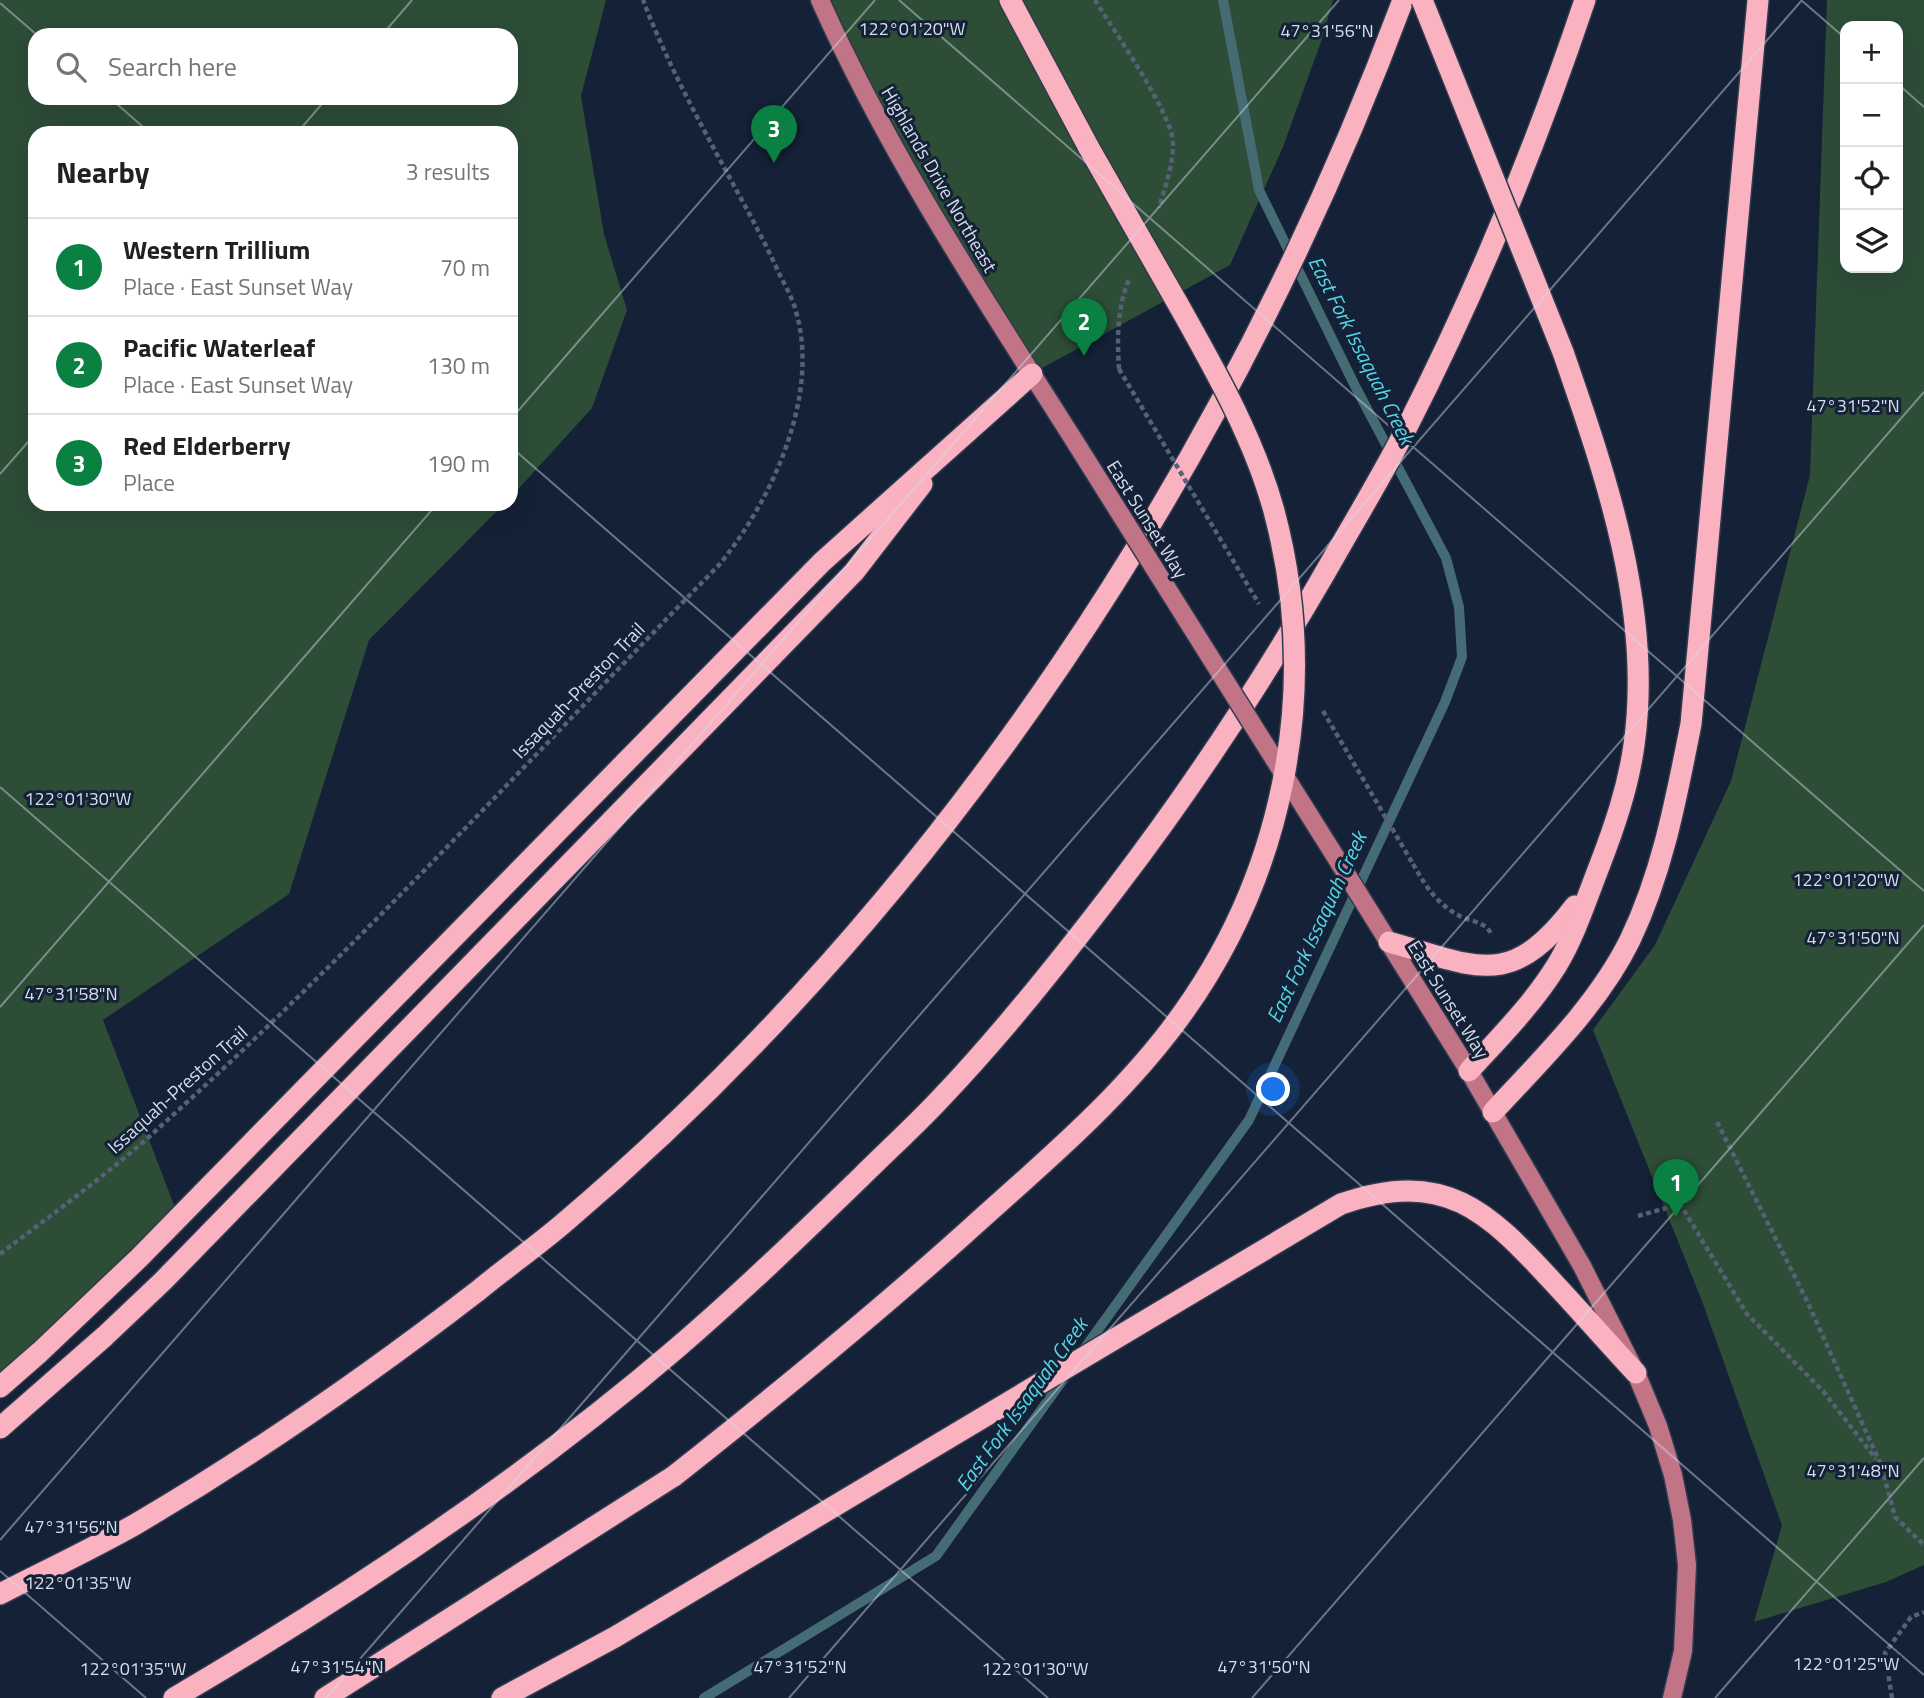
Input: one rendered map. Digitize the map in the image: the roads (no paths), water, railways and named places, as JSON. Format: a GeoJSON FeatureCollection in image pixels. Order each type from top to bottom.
{"type":"FeatureCollection","features":[{"type":"Feature","properties":{"kind":"highway"},"geometry":{"type":"LineString","coordinates":[[325,1698],[674,1476],[819,1361],[906,1287],[1034,1171],[1134,1073],[1171,1029],[1227,944],[1255,879],[1278,808],[1290,746],[1296,690],[1290,586],[1273,508],[1235,411],[1010,0]]}},
{"type":"Feature","properties":{"kind":"highway"},"geometry":{"type":"LineString","coordinates":[[0,1594],[131,1527],[262,1447],[403,1348],[564,1223],[685,1113],[778,1020],[876,911],[956,810],[1037,699],[1119,574],[1192,450],[1296,255],[1331,178],[1403,0]]}},
{"type":"Feature","properties":{"kind":"highway"},"geometry":{"type":"LineString","coordinates":[[1422,0],[1563,352],[1588,424],[1618,530],[1636,634],[1634,744],[1624,794],[1593,882],[1557,964],[1527,1007],[1469,1071]]}},
{"type":"Feature","properties":{"kind":"highway"},"geometry":{"type":"LineString","coordinates":[[174,1698],[382,1570],[547,1451],[676,1348],[824,1213],[942,1097],[1052,971],[1170,817],[1260,682],[1406,429],[1526,162],[1585,0]]}},
{"type":"Feature","properties":{"kind":"highway"},"geometry":{"type":"LineString","coordinates":[[1493,1112],[1572,1026],[1629,942],[1648,897],[1669,834],[1690,724],[1758,0]]}},
{"type":"Feature","properties":{"kind":"highway"},"geometry":{"type":"LineString","coordinates":[[0,1387],[139,1258],[822,562],[1032,374]]}},
{"type":"Feature","properties":{"kind":"highway"},"geometry":{"type":"LineString","coordinates":[[0,1427],[95,1345],[163,1281],[854,572],[958,438]]}},
{"type":"Feature","properties":{"kind":"highway"},"geometry":{"type":"LineString","coordinates":[[1389,942],[1469,964],[1492,966],[1512,962],[1542,944],[1593,882]]}},
{"type":"Feature","properties":{"kind":"highway"},"geometry":{"type":"LineString","coordinates":[[502,1698],[615,1636],[1341,1204],[1366,1195],[1410,1191],[1446,1196],[1473,1208],[1499,1226],[1636,1373]]}},
{"type":"Feature","properties":{"kind":"main road","name":"Highlands Drive Northeast"},"geometry":{"type":"LineString","coordinates":[[820,0],[846,58],[914,182],[1032,374]]}},
{"type":"Feature","properties":{"kind":"main road","name":"East Sunset Way"},"geometry":{"type":"LineString","coordinates":[[1032,374],[1469,1071],[1582,1266],[1636,1373],[1658,1426],[1673,1475],[1687,1565],[1683,1651],[1672,1698]]}},
{"type":"Feature","properties":{"kind":"waterway","name":"East Fork Issaquah Creek"},"geometry":{"type":"LineString","coordinates":[[1082,1352],[1249,1120],[1445,702],[1462,657],[1459,607],[1446,558],[1355,386],[1259,190],[1223,0]]}},
{"type":"Feature","properties":{"kind":"waterway","name":"East Fork Issaquah Creek"},"geometry":{"type":"LineString","coordinates":[[704,1698],[936,1556],[1067,1374]]}},
{"type":"Feature","properties":{"kind":"place","name":"Red Elderberry"},"geometry":{"type":"Point","coordinates":[774,163]}},
{"type":"Feature","properties":{"kind":"place","name":"Pacific Waterleaf"},"geometry":{"type":"Point","coordinates":[1084,356]}},
{"type":"Feature","properties":{"kind":"place","name":"Western Trillium"},"geometry":{"type":"Point","coordinates":[1676,1217]}}]}
